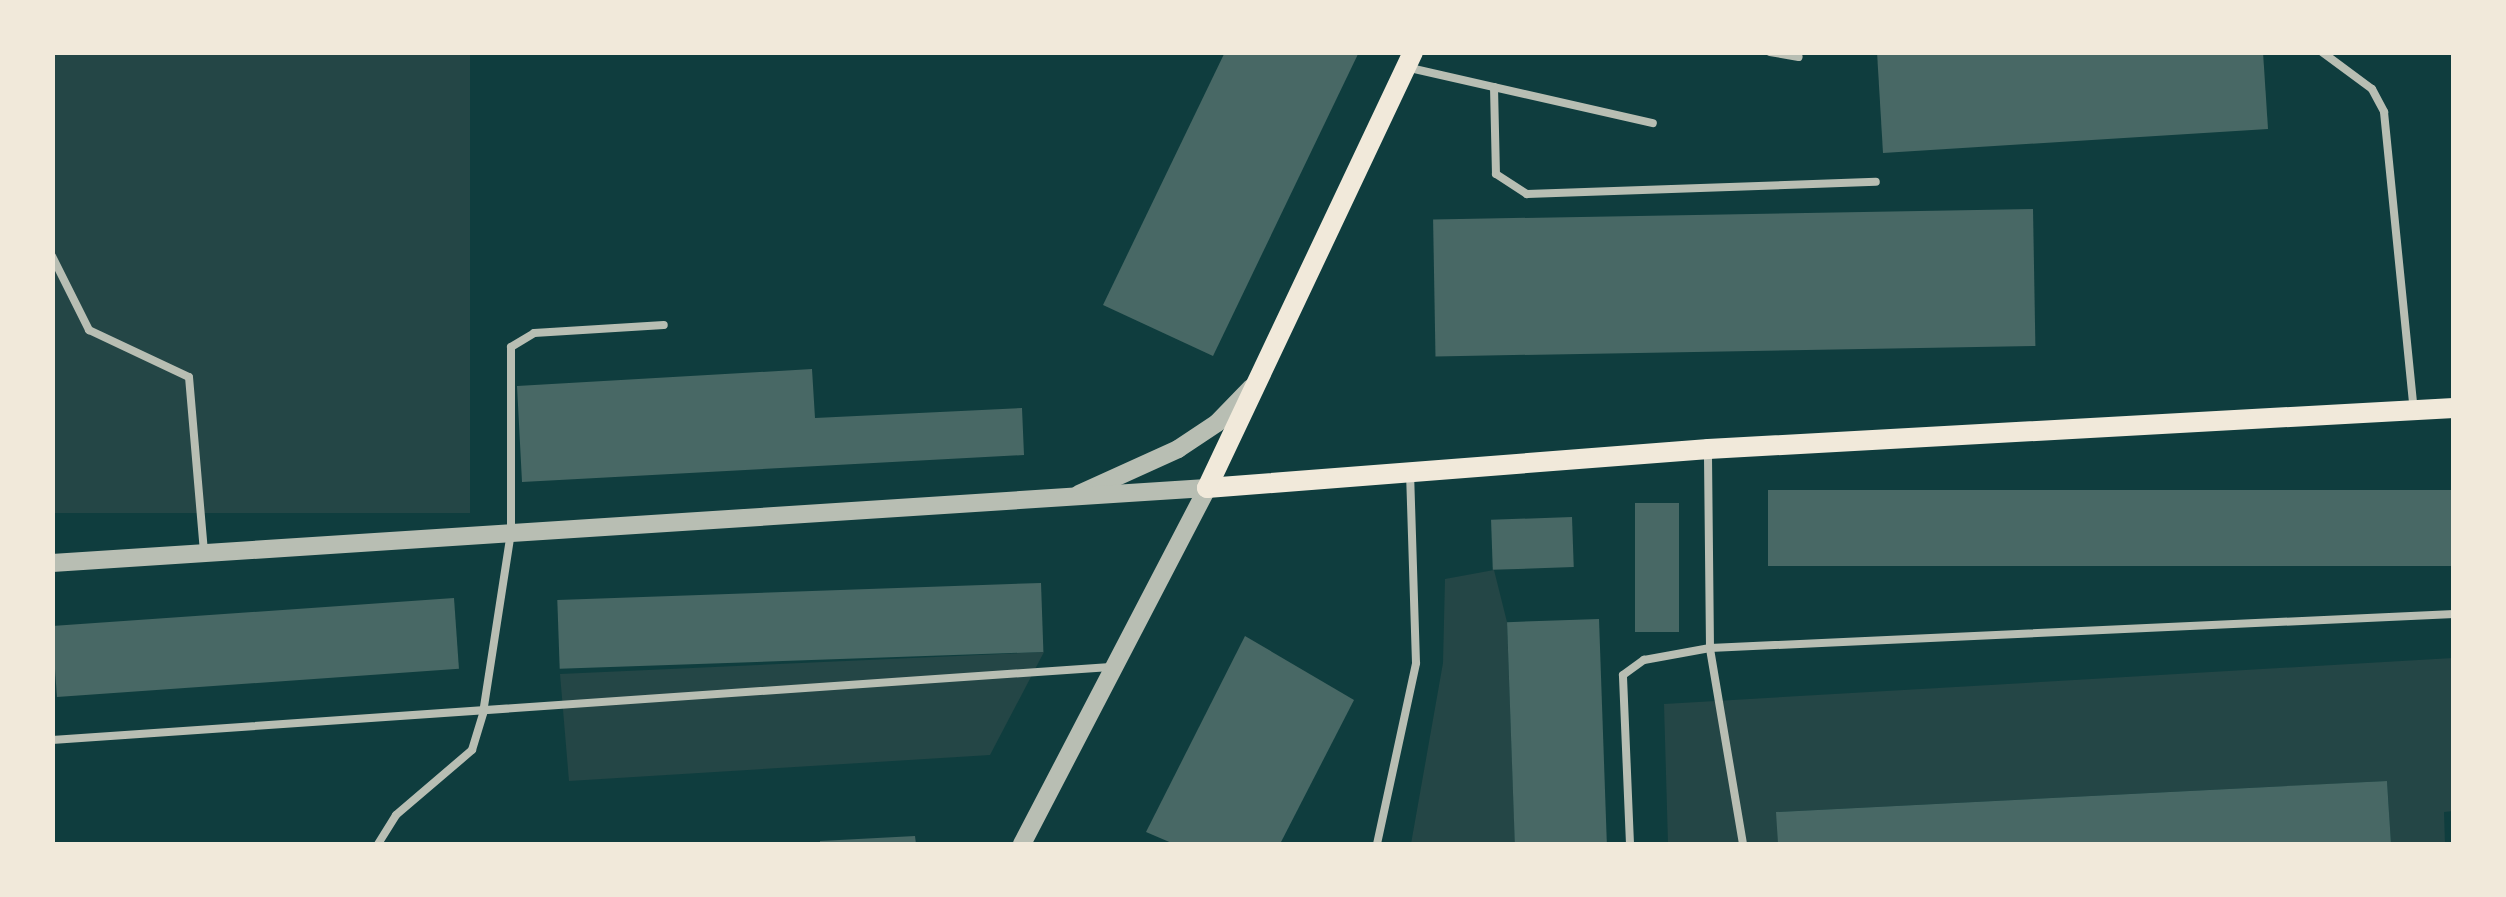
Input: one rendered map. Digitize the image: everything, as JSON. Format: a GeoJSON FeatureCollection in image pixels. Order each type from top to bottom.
{"type":"FeatureCollection","features":[{"type":"Feature","properties":{"kind":"main road"},"geometry":{"type":"LineString","coordinates":[[1207,488],[1409,60]]}},
{"type":"Feature","properties":{"kind":"main road"},"geometry":{"type":"LineString","coordinates":[[1207,488],[1708,448],[2454,408]]}},
{"type":"Feature","properties":{"kind":"street"},"geometry":{"type":"LineString","coordinates":[[1058,502],[1178,449],[1218,423],[1258,380]]}},
{"type":"Feature","properties":{"kind":"street"},"geometry":{"type":"LineString","coordinates":[[52,563],[1058,502],[1207,488]]}},
{"type":"Feature","properties":{"kind":"street"},"geometry":{"type":"LineString","coordinates":[[1022,844],[1207,488]]}},
{"type":"Feature","properties":{"kind":"lane"},"geometry":{"type":"LineString","coordinates":[[1770,52],[1798,57]]}},
{"type":"Feature","properties":{"kind":"lane"},"geometry":{"type":"LineString","coordinates":[[2322,52],[2372,89],[2384,112],[2414,410]]}},
{"type":"Feature","properties":{"kind":"lane"},"geometry":{"type":"LineString","coordinates":[[1409,60],[1494,87],[1653,123]]}},
{"type":"Feature","properties":{"kind":"lane"},"geometry":{"type":"LineString","coordinates":[[1494,87],[1496,174],[1527,194],[1876,182]]}},
{"type":"Feature","properties":{"kind":"lane"},"geometry":{"type":"LineString","coordinates":[[52,256],[89,330],[190,377],[204,553]]}},
{"type":"Feature","properties":{"kind":"lane"},"geometry":{"type":"LineString","coordinates":[[378,844],[396,815],[472,750],[483,713],[511,533],[511,346],[534,334],[664,325]]}},
{"type":"Feature","properties":{"kind":"lane"},"geometry":{"type":"LineString","coordinates":[[1708,448],[1710,648],[1744,844]]}},
{"type":"Feature","properties":{"kind":"lane"},"geometry":{"type":"LineString","coordinates":[[1377,844],[1416,663],[1410,471]]}},
{"type":"Feature","properties":{"kind":"lane"},"geometry":{"type":"LineString","coordinates":[[1630,844],[1623,675],[1644,660],[1710,648],[2454,614]]}},
{"type":"Feature","properties":{"kind":"lane"},"geometry":{"type":"LineString","coordinates":[[52,740],[1115,667]]}},
{"type":"Feature","properties":{"kind":"shaded area"},"geometry":{"type":"Polygon","coordinates":[[[53,53],[470,53],[470,513],[53,513],[53,53]]]}},
{"type":"Feature","properties":{"kind":"shaded area"},"geometry":{"type":"Polygon","coordinates":[[[1494,570],[1507,622],[1515,844],[1411,844],[1443,663],[1445,579],[1494,570]]]}},
{"type":"Feature","properties":{"kind":"shaded area"},"geometry":{"type":"Polygon","coordinates":[[[1044,652],[990,755],[569,781],[560,674],[1044,652]]]}},
{"type":"Feature","properties":{"kind":"shaded area"},"geometry":{"type":"Polygon","coordinates":[[[2453,658],[2453,811],[2444,812],[2445,844],[2391,844],[2387,781],[1777,812],[1778,844],[1668,844],[1664,704],[2453,658]]]}},
{"type":"Feature","properties":{"kind":"building"},"geometry":{"type":"Polygon","coordinates":[[[1225,52],[1359,52],[1213,356],[1103,305],[1225,52]]]}},
{"type":"Feature","properties":{"kind":"building"},"geometry":{"type":"Polygon","coordinates":[[[1877,52],[2263,52],[2268,129],[1883,153],[1877,52]]]}},
{"type":"Feature","properties":{"kind":"building"},"geometry":{"type":"Polygon","coordinates":[[[2033,209],[2035,346],[1435,356],[1433,219],[2033,209]]]}},
{"type":"Feature","properties":{"kind":"building"},"geometry":{"type":"Polygon","coordinates":[[[812,369],[815,418],[1022,408],[1024,455],[522,482],[517,386],[812,369]]]}},
{"type":"Feature","properties":{"kind":"building"},"geometry":{"type":"Polygon","coordinates":[[[1768,490],[2454,490],[2454,566],[1768,566],[1768,490]]]}},
{"type":"Feature","properties":{"kind":"building"},"geometry":{"type":"Polygon","coordinates":[[[1635,503],[1679,503],[1679,632],[1635,632],[1635,503]]]}},
{"type":"Feature","properties":{"kind":"building"},"geometry":{"type":"Polygon","coordinates":[[[1572,517],[1574,567],[1493,570],[1491,520],[1572,517]]]}},
{"type":"Feature","properties":{"kind":"building"},"geometry":{"type":"Polygon","coordinates":[[[1041,583],[1043,652],[560,669],[557,600],[1041,583]]]}},
{"type":"Feature","properties":{"kind":"building"},"geometry":{"type":"Polygon","coordinates":[[[454,598],[459,669],[57,697],[52,626],[454,598]]]}},
{"type":"Feature","properties":{"kind":"building"},"geometry":{"type":"Polygon","coordinates":[[[1599,619],[1607,844],[1515,844],[1507,622],[1599,619]]]}},
{"type":"Feature","properties":{"kind":"building"},"geometry":{"type":"Polygon","coordinates":[[[1245,636],[1354,700],[1280,844],[1174,844],[1146,832],[1245,636]]]}},
{"type":"Feature","properties":{"kind":"building"},"geometry":{"type":"Polygon","coordinates":[[[2387,781],[2391,844],[1778,844],[1776,812],[2387,781]]]}},
{"type":"Feature","properties":{"kind":"building"},"geometry":{"type":"Polygon","coordinates":[[[915,836],[916,844],[820,844],[820,841],[915,836]]]}}]}
